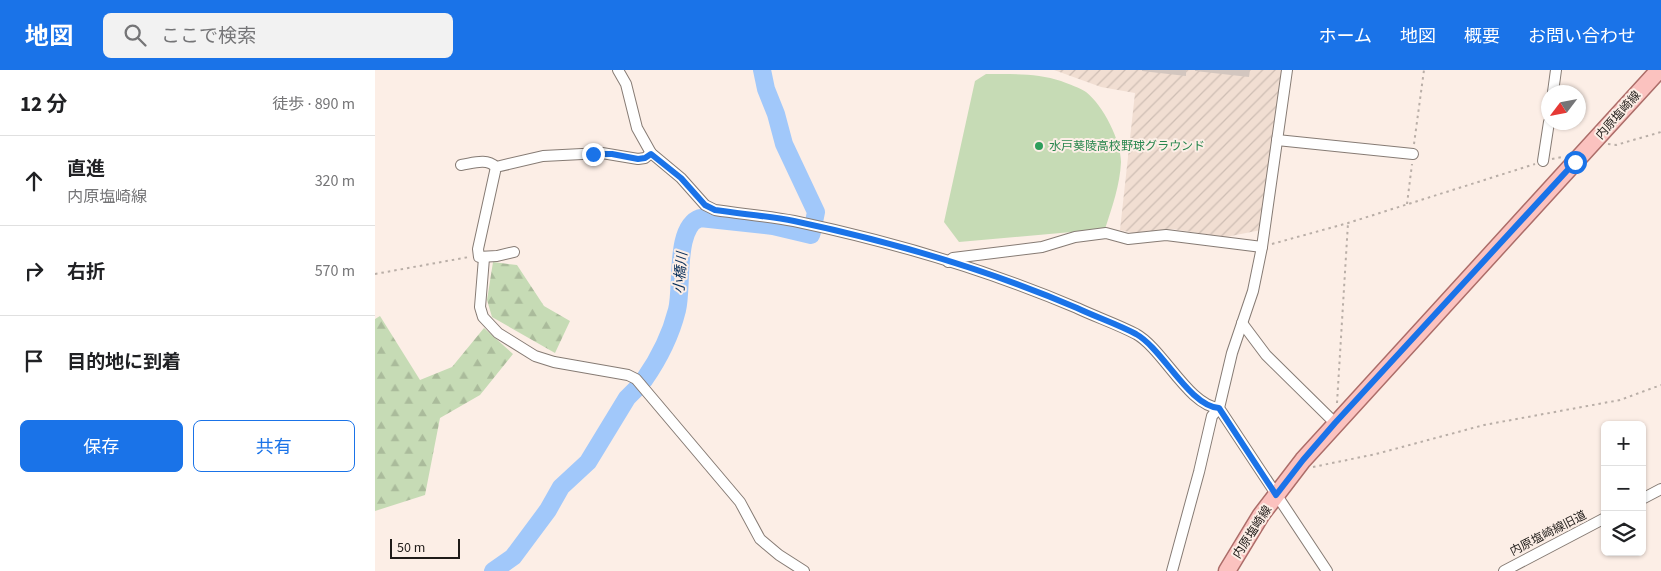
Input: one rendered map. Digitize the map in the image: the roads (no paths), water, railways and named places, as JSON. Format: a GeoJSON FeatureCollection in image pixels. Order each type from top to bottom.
{"type":"FeatureCollection","features":[{"type":"Feature","properties":{"kind":"main road","name":"内原塩崎線"},"geometry":{"type":"LineString","coordinates":[[1227,571],[1276,495],[1340,417],[1659,70]]}},
{"type":"Feature","properties":{"kind":"street"},"geometry":{"type":"LineString","coordinates":[[618,70],[626,84],[637,128],[651,154],[681,178],[705,205],[715,210],[792,221],[858,236],[1032,289],[1137,334],[1156,351],[1189,390],[1210,408],[1219,408]]}},
{"type":"Feature","properties":{"kind":"street"},"geometry":{"type":"LineString","coordinates":[[1172,571],[1212,416],[1219,408],[1232,354],[1253,291],[1262,247],[1287,70]]}},
{"type":"Feature","properties":{"kind":"street"},"geometry":{"type":"LineString","coordinates":[[1554,85],[1556,70]]}},
{"type":"Feature","properties":{"kind":"street"},"geometry":{"type":"LineString","coordinates":[[1543,161],[1548,130]]}},
{"type":"Feature","properties":{"kind":"street"},"geometry":{"type":"LineString","coordinates":[[1277,140],[1413,154]]}},
{"type":"Feature","properties":{"kind":"street"},"geometry":{"type":"LineString","coordinates":[[461,165],[483,161],[496,167],[543,156],[602,153],[638,159],[645,158],[651,154]]}},
{"type":"Feature","properties":{"kind":"street"},"geometry":{"type":"LineString","coordinates":[[496,167],[477,249],[481,257],[480,307],[483,317],[497,333],[535,356],[554,362],[628,375],[636,379],[740,502],[760,540],[804,571]]}},
{"type":"Feature","properties":{"kind":"street"},"geometry":{"type":"LineString","coordinates":[[948,262],[953,258],[1042,247],[1075,237],[1106,233],[1128,239],[1166,235],[1262,247]]}},
{"type":"Feature","properties":{"kind":"street"},"geometry":{"type":"LineString","coordinates":[[481,257],[514,252]]}},
{"type":"Feature","properties":{"kind":"street"},"geometry":{"type":"LineString","coordinates":[[1242,324],[1266,355],[1340,417]]}},
{"type":"Feature","properties":{"kind":"street"},"geometry":{"type":"LineString","coordinates":[[1219,408],[1327,571]]}},
{"type":"Feature","properties":{"kind":"street"},"geometry":{"type":"LineString","coordinates":[[1646,497],[1661,490]]}},
{"type":"Feature","properties":{"kind":"street","name":"内原塩崎線旧道"},"geometry":{"type":"LineString","coordinates":[[1504,571],[1601,520]]}},
{"type":"Feature","properties":{"kind":"waterway","name":"小橋川"},"geometry":{"type":"LineString","coordinates":[[762,70],[766,89],[776,114],[784,144],[816,212],[814,222]]}},
{"type":"Feature","properties":{"kind":"waterway","name":"小橋川"},"geometry":{"type":"LineString","coordinates":[[644,380],[663,346],[677,310],[683,245],[686,233],[692,224],[700,218],[773,226],[811,235],[812,232]]}},
{"type":"Feature","properties":{"kind":"waterway","name":"小橋川"},"geometry":{"type":"LineString","coordinates":[[493,571],[513,557],[548,510],[561,487],[588,462],[627,398],[637,388]]}},
{"type":"Feature","properties":{"kind":"place","name":"水戸葵陵高校野球グラウンド"},"geometry":{"type":"Point","coordinates":[1039,146]}}]}
